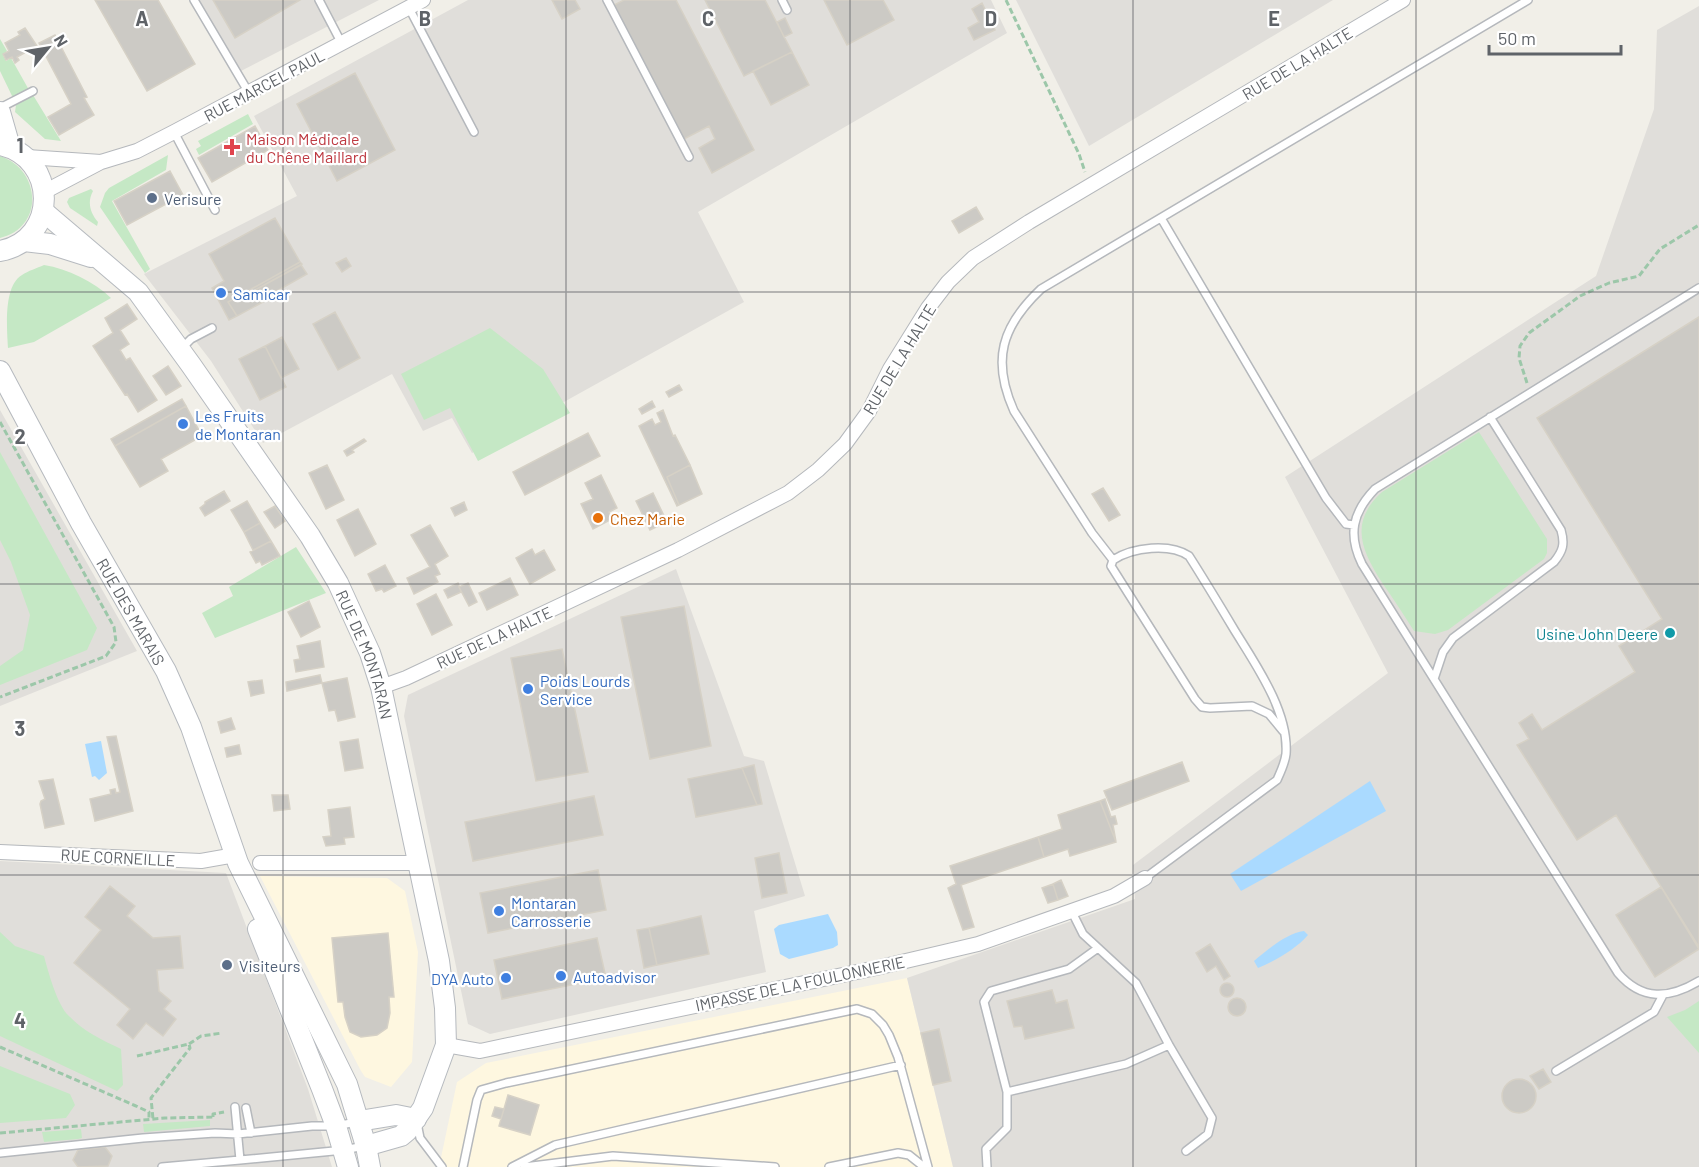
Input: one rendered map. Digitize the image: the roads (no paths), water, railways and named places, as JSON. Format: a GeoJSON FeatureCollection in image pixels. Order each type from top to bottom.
{"type":"FeatureCollection","features":[{"type":"Feature","properties":{"kind":"street","name":"RUE MARCEL PAUL"},"geometry":{"type":"LineString","coordinates":[[44,202],[100,162],[137,151],[423,0]]}},
{"type":"Feature","properties":{"kind":"street","name":"RUE DE LA HALTE"},"geometry":{"type":"LineString","coordinates":[[381,687],[406,678],[678,550],[788,493],[818,470],[845,444],[869,411],[890,369],[928,308],[948,282],[973,258],[1090,185],[1403,0]]}},
{"type":"Feature","properties":{"kind":"street","name":"RUE DE MONTARAN"},"geometry":{"type":"LineString","coordinates":[[0,110],[5,146],[27,157],[39,173],[44,202],[99,260],[138,292],[310,536],[359,625],[381,687],[439,960],[445,1008],[446,1045],[423,1108],[416,1119],[401,1136],[366,1146]]}},
{"type":"Feature","properties":{"kind":"street","name":"RUE MARCEL PAUL"},"geometry":{"type":"LineString","coordinates":[[27,157],[100,162]]}},
{"type":"Feature","properties":{"kind":"street"},"geometry":{"type":"LineString","coordinates":[[1,254],[24,241],[36,227],[44,202]]}},
{"type":"Feature","properties":{"kind":"street","name":"RUE DE MONTARAN"},"geometry":{"type":"LineString","coordinates":[[24,241],[50,244],[99,260]]}},
{"type":"Feature","properties":{"kind":"street","name":"RUE DES MARAIS"},"geometry":{"type":"LineString","coordinates":[[0,371],[81,523],[166,671],[191,727],[258,928],[336,1126]]}},
{"type":"Feature","properties":{"kind":"street","name":"RUE CORNEILLE"},"geometry":{"type":"LineString","coordinates":[[0,852],[201,861],[236,859]]}},
{"type":"Feature","properties":{"kind":"street","name":"RUE DES MARAIS"},"geometry":{"type":"LineString","coordinates":[[236,859],[347,1084],[359,1121]]}},
{"type":"Feature","properties":{"kind":"street"},"geometry":{"type":"LineString","coordinates":[[260,863],[418,863]]}},
{"type":"Feature","properties":{"kind":"street","name":"IMPASSE DE LA FOULONNERIE"},"geometry":{"type":"LineString","coordinates":[[446,1045],[480,1051],[876,968],[978,944],[1114,896],[1145,878]]}},
{"type":"Feature","properties":{"kind":"street"},"geometry":{"type":"LineString","coordinates":[[370,1167],[359,1121],[396,1115],[416,1119]]}},
{"type":"Feature","properties":{"kind":"street"},"geometry":{"type":"LineString","coordinates":[[336,1126],[346,1159]]}},
{"type":"Feature","properties":{"kind":"lane"},"geometry":{"type":"LineString","coordinates":[[194,0],[249,93]]}},
{"type":"Feature","properties":{"kind":"lane"},"geometry":{"type":"LineString","coordinates":[[319,0],[342,44]]}},
{"type":"Feature","properties":{"kind":"lane"},"geometry":{"type":"LineString","coordinates":[[607,0],[689,157]]}},
{"type":"Feature","properties":{"kind":"lane"},"geometry":{"type":"LineString","coordinates":[[782,0],[787,10]]}},
{"type":"Feature","properties":{"kind":"lane"},"geometry":{"type":"LineString","coordinates":[[1113,560],[1092,533],[1014,411],[1007,396],[1004,378],[1004,348],[1007,333],[1014,318],[1041,289],[1528,0]]}},
{"type":"Feature","properties":{"kind":"lane"},"geometry":{"type":"LineString","coordinates":[[409,8],[474,132]]}},
{"type":"Feature","properties":{"kind":"lane"},"geometry":{"type":"LineString","coordinates":[[0,110],[33,91]]}},
{"type":"Feature","properties":{"kind":"lane"},"geometry":{"type":"LineString","coordinates":[[174,132],[215,210]]}},
{"type":"Feature","properties":{"kind":"lane"},"geometry":{"type":"LineString","coordinates":[[1161,218],[1326,498],[1346,524],[1354,525]]}},
{"type":"Feature","properties":{"kind":"lane"},"geometry":{"type":"LineString","coordinates":[[1699,288],[1375,489],[1361,506],[1354,525],[1355,549],[1362,564],[1618,973],[1628,984],[1639,991],[1663,995],[1676,993],[1699,981]]}},
{"type":"Feature","properties":{"kind":"lane"},"geometry":{"type":"LineString","coordinates":[[180,350],[191,339],[212,328]]}},
{"type":"Feature","properties":{"kind":"lane"},"geometry":{"type":"LineString","coordinates":[[1434,679],[1443,651],[1453,638],[1554,562],[1563,551],[1561,530],[1490,417]]}},
{"type":"Feature","properties":{"kind":"lane"},"geometry":{"type":"LineString","coordinates":[[1145,878],[1277,780],[1286,753],[1283,731],[1270,688],[1189,556],[1174,549],[1133,550],[1113,560],[1111,566],[1202,707],[1252,705],[1269,714],[1283,731]]}},
{"type":"Feature","properties":{"kind":"lane"},"geometry":{"type":"LineString","coordinates":[[1072,912],[1083,934],[1136,983],[1212,1118],[1208,1134],[1186,1151]]}},
{"type":"Feature","properties":{"kind":"lane"},"geometry":{"type":"LineString","coordinates":[[987,1167],[986,1149],[1007,1128],[1007,1092],[984,1002],[991,991],[1069,969],[1098,948]]}},
{"type":"Feature","properties":{"kind":"lane"},"geometry":{"type":"LineString","coordinates":[[1556,1071],[1654,1012],[1663,995]]}},
{"type":"Feature","properties":{"kind":"lane"},"geometry":{"type":"LineString","coordinates":[[464,1167],[481,1090],[857,1009],[872,1014],[889,1035],[901,1065],[926,1167]]}},
{"type":"Feature","properties":{"kind":"lane"},"geometry":{"type":"LineString","coordinates":[[1007,1092],[1126,1064],[1169,1045]]}},
{"type":"Feature","properties":{"kind":"lane"},"geometry":{"type":"LineString","coordinates":[[512,1167],[555,1145],[901,1065]]}},
{"type":"Feature","properties":{"kind":"lane"},"geometry":{"type":"LineString","coordinates":[[246,1108],[251,1133]]}},
{"type":"Feature","properties":{"kind":"lane"},"geometry":{"type":"LineString","coordinates":[[232,1109],[238,1134],[240,1160]]}},
{"type":"Feature","properties":{"kind":"lane"},"geometry":{"type":"LineString","coordinates":[[416,1119],[420,1138],[442,1167]]}},
{"type":"Feature","properties":{"kind":"lane"},"geometry":{"type":"LineString","coordinates":[[0,1153],[151,1138],[336,1126],[359,1121]]}},
{"type":"Feature","properties":{"kind":"lane"},"geometry":{"type":"LineString","coordinates":[[162,1167],[240,1160],[346,1159],[366,1146]]}},
{"type":"Feature","properties":{"kind":"lane"},"geometry":{"type":"LineString","coordinates":[[829,1167],[898,1154],[909,1155],[926,1167]]}},
{"type":"Feature","properties":{"kind":"lane"},"geometry":{"type":"LineString","coordinates":[[524,1167],[613,1156],[776,1167]]}},
{"type":"Feature","properties":{"kind":"water"},"geometry":{"type":"Polygon","coordinates":[[[101,741],[107,773],[99,780],[95,776],[92,777],[85,744],[101,741]]]}},
{"type":"Feature","properties":{"kind":"water"},"geometry":{"type":"Polygon","coordinates":[[[1370,781],[1386,811],[1241,891],[1230,874],[1370,781]]]}},
{"type":"Feature","properties":{"kind":"water"},"geometry":{"type":"Polygon","coordinates":[[[828,914],[837,932],[838,945],[789,959],[780,954],[774,929],[779,925],[828,914]]]}},
{"type":"Feature","properties":{"kind":"water"},"geometry":{"type":"Polygon","coordinates":[[[1304,931],[1308,935],[1298,945],[1258,968],[1254,961],[1265,952],[1284,938],[1304,931]]]}},
{"type":"Feature","properties":{"kind":"place","name":"Maison Médicale du Chêne Maillard"},"geometry":{"type":"Point","coordinates":[232,147]}},
{"type":"Feature","properties":{"kind":"place","name":"Verisure"},"geometry":{"type":"Point","coordinates":[152,198]}},
{"type":"Feature","properties":{"kind":"place","name":"Samicar"},"geometry":{"type":"Point","coordinates":[221,293]}},
{"type":"Feature","properties":{"kind":"place","name":"Les Fruits de Montaran"},"geometry":{"type":"Point","coordinates":[183,424]}},
{"type":"Feature","properties":{"kind":"place","name":"Chez Marie"},"geometry":{"type":"Point","coordinates":[598,518]}},
{"type":"Feature","properties":{"kind":"place","name":"Usine John Deere"},"geometry":{"type":"Point","coordinates":[1670,633]}},
{"type":"Feature","properties":{"kind":"place","name":"Poids Lourds Service"},"geometry":{"type":"Point","coordinates":[528,689]}},
{"type":"Feature","properties":{"kind":"place","name":"Montaran Carrosserie"},"geometry":{"type":"Point","coordinates":[499,911]}},
{"type":"Feature","properties":{"kind":"place","name":"Visiteurs"},"geometry":{"type":"Point","coordinates":[227,965]}},
{"type":"Feature","properties":{"kind":"place","name":"Autoadvisor"},"geometry":{"type":"Point","coordinates":[561,976]}},
{"type":"Feature","properties":{"kind":"place","name":"DYA Auto"},"geometry":{"type":"Point","coordinates":[506,978]}}]}
